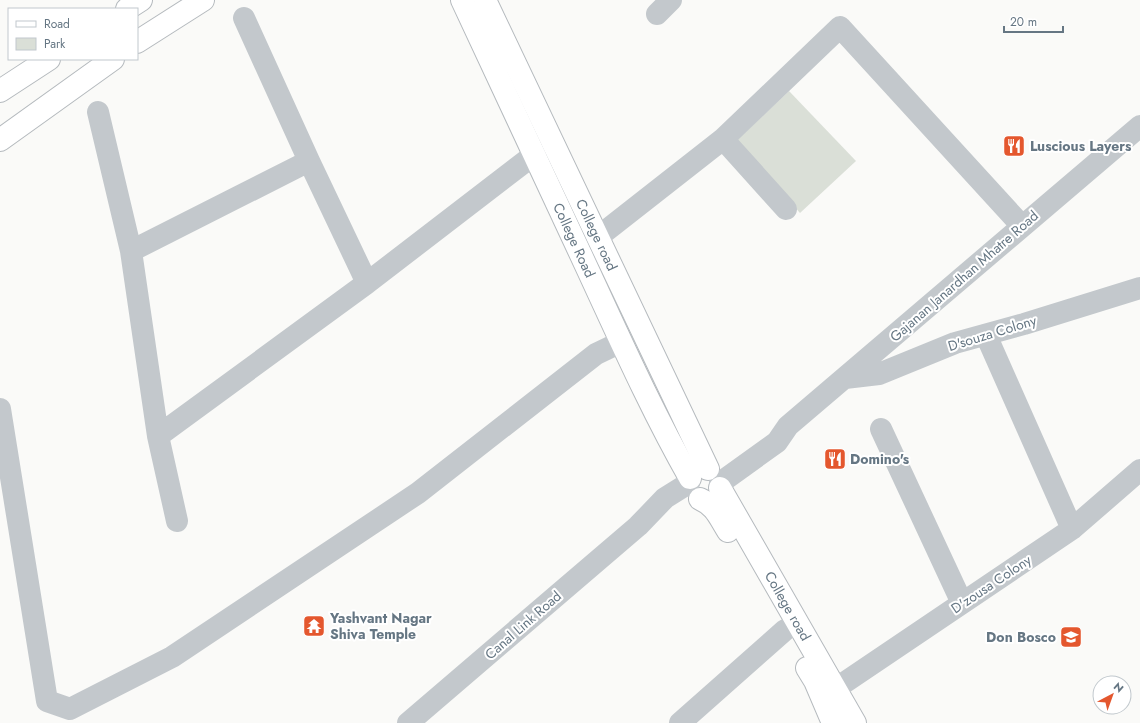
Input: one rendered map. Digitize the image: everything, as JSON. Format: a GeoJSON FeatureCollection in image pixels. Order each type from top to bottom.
{"type":"FeatureCollection","features":[{"type":"Feature","properties":{"kind":"main road"},"geometry":{"type":"LineString","coordinates":[[129,8],[141,0]]}},
{"type":"Feature","properties":{"kind":"main road"},"geometry":{"type":"LineString","coordinates":[[138,41],[203,0]]}},
{"type":"Feature","properties":{"kind":"main road","name":"College Road"},"geometry":{"type":"LineString","coordinates":[[462,0],[669,441],[704,484],[709,503],[713,507],[815,681],[833,723]]}},
{"type":"Feature","properties":{"kind":"main road","name":"College road"},"geometry":{"type":"LineString","coordinates":[[485,0],[598,237],[704,484],[835,689],[855,723]]}},
{"type":"Feature","properties":{"kind":"main road"},"geometry":{"type":"LineString","coordinates":[[0,91],[47,60]]}},
{"type":"Feature","properties":{"kind":"main road"},"geometry":{"type":"LineString","coordinates":[[0,140],[112,60]]}},
{"type":"Feature","properties":{"kind":"street"},"geometry":{"type":"LineString","coordinates":[[244,18],[309,161],[367,282]]}},
{"type":"Feature","properties":{"kind":"street"},"geometry":{"type":"LineString","coordinates":[[598,237],[723,139],[840,28],[1022,226]]}},
{"type":"Feature","properties":{"kind":"street"},"geometry":{"type":"LineString","coordinates":[[98,112],[131,251],[158,436],[177,521]]}},
{"type":"Feature","properties":{"kind":"street","name":"Gajanan Janardhan Mhatre Road"},"geometry":{"type":"LineString","coordinates":[[704,484],[766,434],[788,426],[1140,126]]}},
{"type":"Feature","properties":{"kind":"street"},"geometry":{"type":"LineString","coordinates":[[723,139],[786,209]]}},
{"type":"Feature","properties":{"kind":"street"},"geometry":{"type":"LineString","coordinates":[[158,436],[367,282],[535,154]]}},
{"type":"Feature","properties":{"kind":"street"},"geometry":{"type":"LineString","coordinates":[[131,251],[309,161]]}},
{"type":"Feature","properties":{"kind":"street","name":"D'souza Colony"},"geometry":{"type":"LineString","coordinates":[[845,378],[879,374],[955,343],[1024,324],[1140,288]]}},
{"type":"Feature","properties":{"kind":"street"},"geometry":{"type":"LineString","coordinates":[[986,335],[1072,529]]}},
{"type":"Feature","properties":{"kind":"street"},"geometry":{"type":"LineString","coordinates":[[0,410],[47,701],[70,709],[172,657],[418,493],[596,354],[622,342]]}},
{"type":"Feature","properties":{"kind":"street"},"geometry":{"type":"LineString","coordinates":[[881,429],[962,603]]}},
{"type":"Feature","properties":{"kind":"street","name":"D'zousa Colony"},"geometry":{"type":"LineString","coordinates":[[835,689],[1072,529],[1140,470]]}},
{"type":"Feature","properties":{"kind":"street","name":"Canal Link Road"},"geometry":{"type":"LineString","coordinates":[[408,723],[638,526],[665,498],[704,484]]}},
{"type":"Feature","properties":{"kind":"street"},"geometry":{"type":"LineString","coordinates":[[680,723],[785,630]]}},
{"type":"Feature","properties":{"kind":"green space"},"geometry":{"type":"Polygon","coordinates":[[[789,91],[856,161],[800,213],[737,140],[789,91]]]}},
{"type":"Feature","properties":{"kind":"place","name":"Luscious Layers"},"geometry":{"type":"Point","coordinates":[1014,146]}},
{"type":"Feature","properties":{"kind":"place","name":"Domino's"},"geometry":{"type":"Point","coordinates":[835,459]}},
{"type":"Feature","properties":{"kind":"place","name":"Yashvant Nagar Shiva Temple"},"geometry":{"type":"Point","coordinates":[314,626]}},
{"type":"Feature","properties":{"kind":"place","name":"Don Bosco"},"geometry":{"type":"Point","coordinates":[1071,637]}}]}
